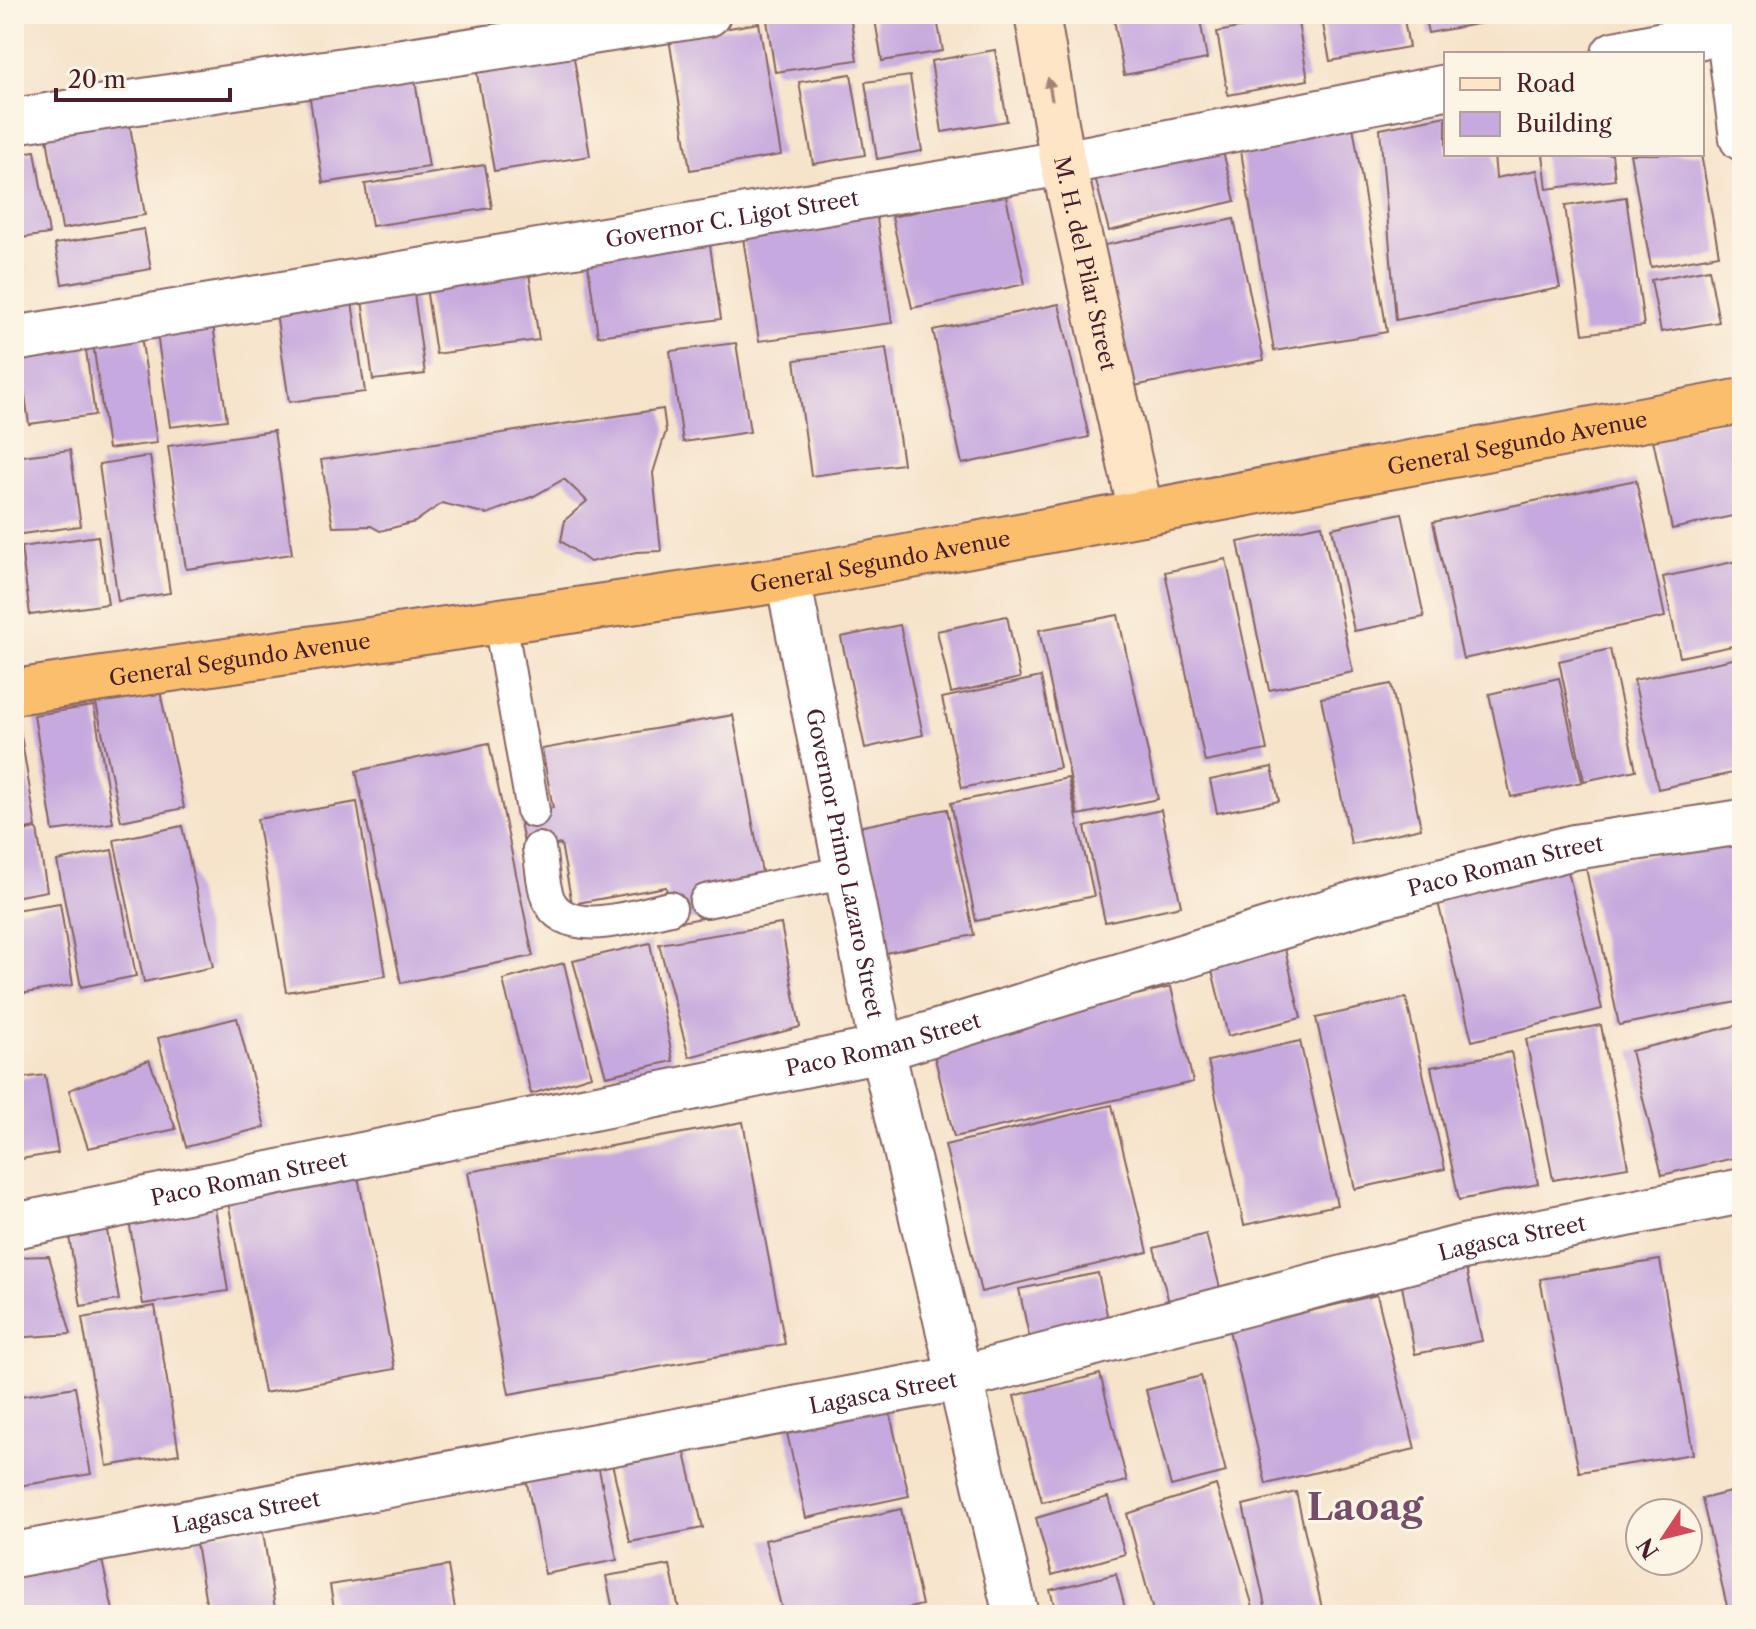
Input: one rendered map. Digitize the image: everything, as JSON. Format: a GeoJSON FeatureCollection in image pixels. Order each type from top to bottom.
{"type":"FeatureCollection","features":[{"type":"Feature","properties":{"kind":"highway","name":"General Segundo Avenue"},"geometry":{"type":"LineString","coordinates":[[14,692],[788,579],[1742,401]]}},
{"type":"Feature","properties":{"kind":"street"},"geometry":{"type":"LineString","coordinates":[[14,121],[708,14]]}},
{"type":"Feature","properties":{"kind":"street","name":"M. H. del Pilar Street"},"geometry":{"type":"LineString","coordinates":[[1037,14],[1063,163],[1141,513]]}},
{"type":"Feature","properties":{"kind":"street"},"geometry":{"type":"LineString","coordinates":[[1622,52],[1732,24],[1742,138]]}},
{"type":"Feature","properties":{"kind":"street","name":"Governor C. Ligot Street"},"geometry":{"type":"LineString","coordinates":[[14,339],[1063,163],[1444,87]]}},
{"type":"Feature","properties":{"kind":"street","name":"Governor Primo Lazaro Street"},"geometry":{"type":"LineString","coordinates":[[788,579],[882,1049],[1016,1615]]}},
{"type":"Feature","properties":{"kind":"street","name":"Paco Roman Street"},"geometry":{"type":"LineString","coordinates":[[14,1226],[882,1049],[1380,896],[1574,847],[1742,822]]}},
{"type":"Feature","properties":{"kind":"street","name":"Lagasca Street"},"geometry":{"type":"LineString","coordinates":[[14,1555],[960,1378],[1463,1247],[1742,1191]]}},
{"type":"Feature","properties":{"kind":"lane"},"geometry":{"type":"LineString","coordinates":[[500,622],[533,811]]}},
{"type":"Feature","properties":{"kind":"lane"},"geometry":{"type":"LineString","coordinates":[[539,849],[548,900],[563,917],[588,924],[670,908]]}},
{"type":"Feature","properties":{"kind":"lane"},"geometry":{"type":"LineString","coordinates":[[706,901],[847,872]]}},
{"type":"Feature","properties":{"kind":"building"},"geometry":{"type":"Polygon","coordinates":[[[766,14],[850,14],[857,60],[775,72],[766,14]]]}},
{"type":"Feature","properties":{"kind":"building"},"geometry":{"type":"Polygon","coordinates":[[[874,14],[936,14],[943,51],[882,61],[874,14]]]}},
{"type":"Feature","properties":{"kind":"building"},"geometry":{"type":"Polygon","coordinates":[[[1113,14],[1199,14],[1207,59],[1124,75],[1113,14]]]}},
{"type":"Feature","properties":{"kind":"building"},"geometry":{"type":"Polygon","coordinates":[[[1321,14],[1403,14],[1409,47],[1330,61],[1321,14]]]}},
{"type":"Feature","properties":{"kind":"building"},"geometry":{"type":"Polygon","coordinates":[[[1424,14],[1509,14],[1510,18],[1428,33],[1424,14]]]}},
{"type":"Feature","properties":{"kind":"building"},"geometry":{"type":"Polygon","coordinates":[[[1297,17],[1308,80],[1228,95],[1217,32],[1297,17]]]}},
{"type":"Feature","properties":{"kind":"building"},"geometry":{"type":"Polygon","coordinates":[[[759,23],[781,155],[690,170],[669,38],[759,23]]]}},
{"type":"Feature","properties":{"kind":"building"},"geometry":{"type":"Polygon","coordinates":[[[572,46],[590,156],[494,171],[475,62],[572,46]]]}},
{"type":"Feature","properties":{"kind":"building"},"geometry":{"type":"Polygon","coordinates":[[[995,50],[1007,121],[942,132],[931,61],[995,50]]]}},
{"type":"Feature","properties":{"kind":"building"},"geometry":{"type":"Polygon","coordinates":[[[413,68],[429,167],[323,183],[308,86],[413,68]]]}},
{"type":"Feature","properties":{"kind":"building"},"geometry":{"type":"Polygon","coordinates":[[[851,74],[865,155],[813,164],[799,82],[851,74]]]}},
{"type":"Feature","properties":{"kind":"building"},"geometry":{"type":"Polygon","coordinates":[[[910,76],[922,151],[877,159],[865,82],[910,76]]]}},
{"type":"Feature","properties":{"kind":"building"},"geometry":{"type":"Polygon","coordinates":[[[128,114],[145,215],[62,229],[45,126],[128,114]]]}},
{"type":"Feature","properties":{"kind":"building"},"geometry":{"type":"Polygon","coordinates":[[[1351,114],[1387,332],[1274,351],[1238,133],[1351,114]]]}},
{"type":"Feature","properties":{"kind":"building"},"geometry":{"type":"Polygon","coordinates":[[[1444,116],[1444,156],[1494,156],[1496,178],[1537,170],[1560,288],[1396,320],[1380,129],[1444,116]]]}},
{"type":"Feature","properties":{"kind":"building"},"geometry":{"type":"Polygon","coordinates":[[[1220,139],[1235,201],[1109,231],[1093,169],[1220,139]]]}},
{"type":"Feature","properties":{"kind":"building"},"geometry":{"type":"Polygon","coordinates":[[[35,151],[49,234],[14,239],[14,154],[35,151]]]}},
{"type":"Feature","properties":{"kind":"building"},"geometry":{"type":"Polygon","coordinates":[[[1543,156],[1612,156],[1615,180],[1547,189],[1543,156]]]}},
{"type":"Feature","properties":{"kind":"building"},"geometry":{"type":"Polygon","coordinates":[[[1630,156],[1701,156],[1719,255],[1651,267],[1630,156]]]}},
{"type":"Feature","properties":{"kind":"building"},"geometry":{"type":"Polygon","coordinates":[[[485,165],[492,208],[372,226],[365,184],[485,165]]]}},
{"type":"Feature","properties":{"kind":"building"},"geometry":{"type":"Polygon","coordinates":[[[1005,192],[1025,284],[912,308],[892,217],[1005,192]]]}},
{"type":"Feature","properties":{"kind":"building"},"geometry":{"type":"Polygon","coordinates":[[[1626,197],[1644,326],[1583,334],[1565,206],[1626,197]]]}},
{"type":"Feature","properties":{"kind":"building"},"geometry":{"type":"Polygon","coordinates":[[[876,212],[892,323],[759,341],[742,231],[876,212]]]}},
{"type":"Feature","properties":{"kind":"building"},"geometry":{"type":"Polygon","coordinates":[[[1234,219],[1264,360],[1129,387],[1100,246],[1234,219]]]}},
{"type":"Feature","properties":{"kind":"building"},"geometry":{"type":"Polygon","coordinates":[[[144,229],[151,269],[62,284],[55,244],[144,229]]]}},
{"type":"Feature","properties":{"kind":"building"},"geometry":{"type":"Polygon","coordinates":[[[708,232],[721,319],[598,336],[586,250],[708,232]]]}},
{"type":"Feature","properties":{"kind":"building"},"geometry":{"type":"Polygon","coordinates":[[[527,260],[539,340],[436,354],[424,274],[527,260]]]}},
{"type":"Feature","properties":{"kind":"building"},"geometry":{"type":"Polygon","coordinates":[[[1709,269],[1719,322],[1661,332],[1651,280],[1709,269]]]}},
{"type":"Feature","properties":{"kind":"building"},"geometry":{"type":"Polygon","coordinates":[[[413,286],[425,374],[373,380],[361,293],[413,286]]]}},
{"type":"Feature","properties":{"kind":"building"},"geometry":{"type":"Polygon","coordinates":[[[351,295],[365,392],[289,402],[275,306],[351,295]]]}},
{"type":"Feature","properties":{"kind":"building"},"geometry":{"type":"Polygon","coordinates":[[[1059,304],[1089,437],[962,464],[933,330],[1059,304]]]}},
{"type":"Feature","properties":{"kind":"building"},"geometry":{"type":"Polygon","coordinates":[[[212,318],[227,420],[170,427],[156,326],[212,318]]]}},
{"type":"Feature","properties":{"kind":"building"},"geometry":{"type":"Polygon","coordinates":[[[140,329],[157,443],[108,449],[92,336],[140,329]]]}},
{"type":"Feature","properties":{"kind":"building"},"geometry":{"type":"Polygon","coordinates":[[[84,336],[95,415],[29,424],[18,346],[84,336]]]}},
{"type":"Feature","properties":{"kind":"building"},"geometry":{"type":"Polygon","coordinates":[[[736,343],[750,432],[683,442],[670,351],[736,343]]]}},
{"type":"Feature","properties":{"kind":"building"},"geometry":{"type":"Polygon","coordinates":[[[886,348],[903,464],[811,476],[795,360],[886,348]]]}},
{"type":"Feature","properties":{"kind":"building"},"geometry":{"type":"Polygon","coordinates":[[[663,409],[666,431],[653,473],[661,551],[636,552],[590,562],[561,541],[565,520],[587,501],[564,479],[534,496],[487,514],[442,503],[415,522],[380,531],[371,526],[333,527],[321,460],[663,409]]]}},
{"type":"Feature","properties":{"kind":"building"},"geometry":{"type":"Polygon","coordinates":[[[1742,416],[1742,514],[1672,529],[1652,435],[1742,416]]]}},
{"type":"Feature","properties":{"kind":"building"},"geometry":{"type":"Polygon","coordinates":[[[274,431],[292,554],[186,569],[168,446],[274,431]]]}},
{"type":"Feature","properties":{"kind":"building"},"geometry":{"type":"Polygon","coordinates":[[[70,450],[81,526],[14,535],[14,457],[70,450]]]}},
{"type":"Feature","properties":{"kind":"building"},"geometry":{"type":"Polygon","coordinates":[[[150,456],[170,593],[118,601],[99,464],[150,456]]]}},
{"type":"Feature","properties":{"kind":"building"},"geometry":{"type":"Polygon","coordinates":[[[1636,480],[1665,617],[1463,659],[1433,522],[1636,480]]]}},
{"type":"Feature","properties":{"kind":"building"},"geometry":{"type":"Polygon","coordinates":[[[1402,513],[1424,617],[1354,631],[1332,528],[1402,513]]]}},
{"type":"Feature","properties":{"kind":"building"},"geometry":{"type":"Polygon","coordinates":[[[1322,525],[1353,672],[1269,690],[1238,542],[1322,525]]]}},
{"type":"Feature","properties":{"kind":"building"},"geometry":{"type":"Polygon","coordinates":[[[98,536],[108,604],[30,615],[21,547],[98,536]]]}},
{"type":"Feature","properties":{"kind":"building"},"geometry":{"type":"Polygon","coordinates":[[[1226,559],[1267,750],[1205,762],[1165,572],[1226,559]]]}},
{"type":"Feature","properties":{"kind":"building"},"geometry":{"type":"Polygon","coordinates":[[[1742,560],[1742,644],[1680,657],[1663,577],[1742,560]]]}},
{"type":"Feature","properties":{"kind":"building"},"geometry":{"type":"Polygon","coordinates":[[[1118,615],[1158,799],[1078,815],[1039,630],[1118,615]]]}},
{"type":"Feature","properties":{"kind":"building"},"geometry":{"type":"Polygon","coordinates":[[[1007,616],[1020,678],[951,693],[937,631],[1007,616]]]}},
{"type":"Feature","properties":{"kind":"building"},"geometry":{"type":"Polygon","coordinates":[[[900,625],[923,735],[865,748],[841,637],[900,625]]]}},
{"type":"Feature","properties":{"kind":"building"},"geometry":{"type":"Polygon","coordinates":[[[1610,649],[1636,770],[1584,781],[1559,661],[1610,649]]]}},
{"type":"Feature","properties":{"kind":"building"},"geometry":{"type":"Polygon","coordinates":[[[1742,657],[1742,771],[1658,789],[1634,680],[1742,657]]]}},
{"type":"Feature","properties":{"kind":"building"},"geometry":{"type":"Polygon","coordinates":[[[1041,677],[1060,768],[962,788],[942,698],[1041,677]]]}},
{"type":"Feature","properties":{"kind":"building"},"geometry":{"type":"Polygon","coordinates":[[[1559,678],[1582,782],[1511,797],[1489,694],[1559,678]]]}},
{"type":"Feature","properties":{"kind":"building"},"geometry":{"type":"Polygon","coordinates":[[[1391,684],[1421,828],[1351,844],[1321,698],[1391,684]]]}},
{"type":"Feature","properties":{"kind":"building"},"geometry":{"type":"Polygon","coordinates":[[[160,691],[184,808],[121,821],[96,703],[160,691]]]}},
{"type":"Feature","properties":{"kind":"building"},"geometry":{"type":"Polygon","coordinates":[[[94,706],[113,823],[53,831],[34,715],[94,706]]]}},
{"type":"Feature","properties":{"kind":"building"},"geometry":{"type":"Polygon","coordinates":[[[733,715],[763,878],[704,889],[709,917],[673,923],[666,887],[572,904],[561,844],[525,850],[519,815],[553,808],[542,749],[733,715]]]}},
{"type":"Feature","properties":{"kind":"building"},"geometry":{"type":"Polygon","coordinates":[[[14,723],[19,723],[36,827],[14,831],[14,723]]]}},
{"type":"Feature","properties":{"kind":"building"},"geometry":{"type":"Polygon","coordinates":[[[489,743],[533,956],[401,983],[356,771],[489,743]]]}},
{"type":"Feature","properties":{"kind":"building"},"geometry":{"type":"Polygon","coordinates":[[[1272,767],[1279,801],[1217,813],[1210,780],[1272,767]]]}},
{"type":"Feature","properties":{"kind":"building"},"geometry":{"type":"Polygon","coordinates":[[[1068,778],[1094,896],[976,921],[951,803],[1068,778]]]}},
{"type":"Feature","properties":{"kind":"building"},"geometry":{"type":"Polygon","coordinates":[[[357,802],[386,976],[286,992],[257,819],[357,802]]]}},
{"type":"Feature","properties":{"kind":"building"},"geometry":{"type":"Polygon","coordinates":[[[947,809],[974,935],[871,956],[844,830],[947,809]]]}},
{"type":"Feature","properties":{"kind":"building"},"geometry":{"type":"Polygon","coordinates":[[[1161,810],[1181,906],[1105,922],[1085,827],[1161,810]]]}},
{"type":"Feature","properties":{"kind":"building"},"geometry":{"type":"Polygon","coordinates":[[[182,826],[213,967],[144,982],[114,840],[182,826]]]}},
{"type":"Feature","properties":{"kind":"building"},"geometry":{"type":"Polygon","coordinates":[[[37,829],[47,891],[14,897],[14,832],[37,829]]]}},
{"type":"Feature","properties":{"kind":"building"},"geometry":{"type":"Polygon","coordinates":[[[1742,836],[1742,1001],[1619,1025],[1586,868],[1742,836]]]}},
{"type":"Feature","properties":{"kind":"building"},"geometry":{"type":"Polygon","coordinates":[[[112,850],[136,976],[81,987],[57,861],[112,850]]]}},
{"type":"Feature","properties":{"kind":"building"},"geometry":{"type":"Polygon","coordinates":[[[1565,859],[1602,1009],[1472,1041],[1435,890],[1565,859]]]}},
{"type":"Feature","properties":{"kind":"building"},"geometry":{"type":"Polygon","coordinates":[[[60,903],[73,985],[14,995],[14,910],[60,903]]]}},
{"type":"Feature","properties":{"kind":"building"},"geometry":{"type":"Polygon","coordinates":[[[781,924],[800,1027],[689,1057],[659,944],[781,924]]]}},
{"type":"Feature","properties":{"kind":"building"},"geometry":{"type":"Polygon","coordinates":[[[650,943],[673,1061],[606,1076],[573,961],[650,943]]]}},
{"type":"Feature","properties":{"kind":"building"},"geometry":{"type":"Polygon","coordinates":[[[1284,945],[1301,1018],[1228,1036],[1210,962],[1284,945]]]}},
{"type":"Feature","properties":{"kind":"building"},"geometry":{"type":"Polygon","coordinates":[[[564,963],[591,1076],[531,1094],[503,980],[564,963]]]}},
{"type":"Feature","properties":{"kind":"building"},"geometry":{"type":"Polygon","coordinates":[[[1171,987],[1193,1082],[954,1137],[931,1042],[1171,987]]]}},
{"type":"Feature","properties":{"kind":"building"},"geometry":{"type":"Polygon","coordinates":[[[1406,998],[1445,1169],[1355,1189],[1316,1018],[1406,998]]]}},
{"type":"Feature","properties":{"kind":"building"},"geometry":{"type":"Polygon","coordinates":[[[237,1018],[265,1127],[186,1147],[158,1038],[237,1018]]]}},
{"type":"Feature","properties":{"kind":"building"},"geometry":{"type":"Polygon","coordinates":[[[1742,1024],[1742,1156],[1662,1175],[1631,1051],[1742,1024]]]}},
{"type":"Feature","properties":{"kind":"building"},"geometry":{"type":"Polygon","coordinates":[[[1601,1025],[1628,1167],[1553,1180],[1526,1039],[1601,1025]]]}},
{"type":"Feature","properties":{"kind":"building"},"geometry":{"type":"Polygon","coordinates":[[[1300,1041],[1337,1205],[1244,1225],[1208,1061],[1300,1041]]]}},
{"type":"Feature","properties":{"kind":"building"},"geometry":{"type":"Polygon","coordinates":[[[1511,1052],[1538,1184],[1459,1200],[1431,1067],[1511,1052]]]}},
{"type":"Feature","properties":{"kind":"building"},"geometry":{"type":"Polygon","coordinates":[[[149,1060],[176,1129],[88,1148],[69,1090],[149,1060]]]}},
{"type":"Feature","properties":{"kind":"building"},"geometry":{"type":"Polygon","coordinates":[[[45,1075],[58,1153],[14,1160],[14,1079],[45,1075]]]}},
{"type":"Feature","properties":{"kind":"building"},"geometry":{"type":"Polygon","coordinates":[[[1112,1105],[1148,1252],[981,1292],[945,1145],[1112,1105]]]}},
{"type":"Feature","properties":{"kind":"building"},"geometry":{"type":"Polygon","coordinates":[[[743,1122],[785,1344],[509,1394],[468,1172],[743,1122]]]}},
{"type":"Feature","properties":{"kind":"building"},"geometry":{"type":"Polygon","coordinates":[[[356,1166],[395,1369],[264,1393],[226,1191],[356,1166]]]}},
{"type":"Feature","properties":{"kind":"building"},"geometry":{"type":"Polygon","coordinates":[[[213,1195],[228,1291],[143,1304],[127,1209],[213,1195]]]}},
{"type":"Feature","properties":{"kind":"building"},"geometry":{"type":"Polygon","coordinates":[[[105,1219],[119,1300],[81,1306],[67,1225],[105,1219]]]}},
{"type":"Feature","properties":{"kind":"building"},"geometry":{"type":"Polygon","coordinates":[[[1206,1234],[1223,1299],[1172,1313],[1154,1248],[1206,1234]]]}},
{"type":"Feature","properties":{"kind":"building"},"geometry":{"type":"Polygon","coordinates":[[[49,1256],[71,1334],[14,1338],[14,1257],[49,1256]]]}},
{"type":"Feature","properties":{"kind":"building"},"geometry":{"type":"Polygon","coordinates":[[[1660,1260],[1693,1454],[1579,1472],[1540,1279],[1660,1260]]]}},
{"type":"Feature","properties":{"kind":"building"},"geometry":{"type":"Polygon","coordinates":[[[1466,1268],[1482,1341],[1415,1354],[1401,1281],[1466,1268]]]}},
{"type":"Feature","properties":{"kind":"building"},"geometry":{"type":"Polygon","coordinates":[[[1098,1273],[1110,1328],[1031,1345],[1019,1289],[1098,1273]]]}},
{"type":"Feature","properties":{"kind":"building"},"geometry":{"type":"Polygon","coordinates":[[[1377,1295],[1415,1449],[1266,1484],[1229,1330],[1377,1295]]]}},
{"type":"Feature","properties":{"kind":"building"},"geometry":{"type":"Polygon","coordinates":[[[155,1306],[179,1454],[107,1466],[82,1318],[155,1306]]]}},
{"type":"Feature","properties":{"kind":"building"},"geometry":{"type":"Polygon","coordinates":[[[1100,1374],[1127,1481],[1042,1502],[1014,1396],[1100,1374]]]}},
{"type":"Feature","properties":{"kind":"building"},"geometry":{"type":"Polygon","coordinates":[[[1201,1376],[1226,1472],[1171,1486],[1146,1390],[1201,1376]]]}},
{"type":"Feature","properties":{"kind":"building"},"geometry":{"type":"Polygon","coordinates":[[[75,1387],[91,1474],[19,1486],[14,1455],[14,1397],[75,1387]]]}},
{"type":"Feature","properties":{"kind":"building"},"geometry":{"type":"Polygon","coordinates":[[[887,1401],[909,1496],[806,1518],[785,1424],[887,1401]]]}},
{"type":"Feature","properties":{"kind":"building"},"geometry":{"type":"Polygon","coordinates":[[[683,1445],[703,1528],[630,1542],[611,1459],[683,1445]]]}},
{"type":"Feature","properties":{"kind":"building"},"geometry":{"type":"Polygon","coordinates":[[[597,1459],[617,1560],[545,1574],[525,1473],[597,1459]]]}},
{"type":"Feature","properties":{"kind":"building"},"geometry":{"type":"Polygon","coordinates":[[[1216,1485],[1254,1610],[1238,1615],[1154,1615],[1127,1514],[1216,1485]]]}},
{"type":"Feature","properties":{"kind":"building"},"geometry":{"type":"Polygon","coordinates":[[[1742,1489],[1742,1615],[1729,1615],[1704,1498],[1742,1489]]]}},
{"type":"Feature","properties":{"kind":"building"},"geometry":{"type":"Polygon","coordinates":[[[1296,1492],[1322,1608],[1290,1615],[1267,1615],[1243,1505],[1296,1492]]]}},
{"type":"Feature","properties":{"kind":"building"},"geometry":{"type":"Polygon","coordinates":[[[1108,1497],[1125,1554],[1052,1575],[1036,1518],[1108,1497]]]}},
{"type":"Feature","properties":{"kind":"building"},"geometry":{"type":"Polygon","coordinates":[[[901,1509],[922,1605],[879,1615],[783,1615],[765,1540],[901,1509]]]}},
{"type":"Feature","properties":{"kind":"building"},"geometry":{"type":"Polygon","coordinates":[[[262,1526],[276,1615],[208,1615],[195,1537],[262,1526]]]}},
{"type":"Feature","properties":{"kind":"building"},"geometry":{"type":"Polygon","coordinates":[[[98,1542],[114,1615],[14,1615],[14,1561],[98,1542]]]}},
{"type":"Feature","properties":{"kind":"building"},"geometry":{"type":"Polygon","coordinates":[[[670,1565],[680,1615],[614,1615],[606,1576],[670,1565]]]}},
{"type":"Feature","properties":{"kind":"building"},"geometry":{"type":"Polygon","coordinates":[[[448,1566],[456,1615],[335,1615],[330,1585],[448,1566]]]}},
{"type":"Feature","properties":{"kind":"building"},"geometry":{"type":"Polygon","coordinates":[[[1116,1574],[1127,1615],[1057,1615],[1050,1590],[1116,1574]]]}},
{"type":"Feature","properties":{"kind":"district","name":"Laoag"},"geometry":{"type":"Point","coordinates":[1365,1506]}}]}
